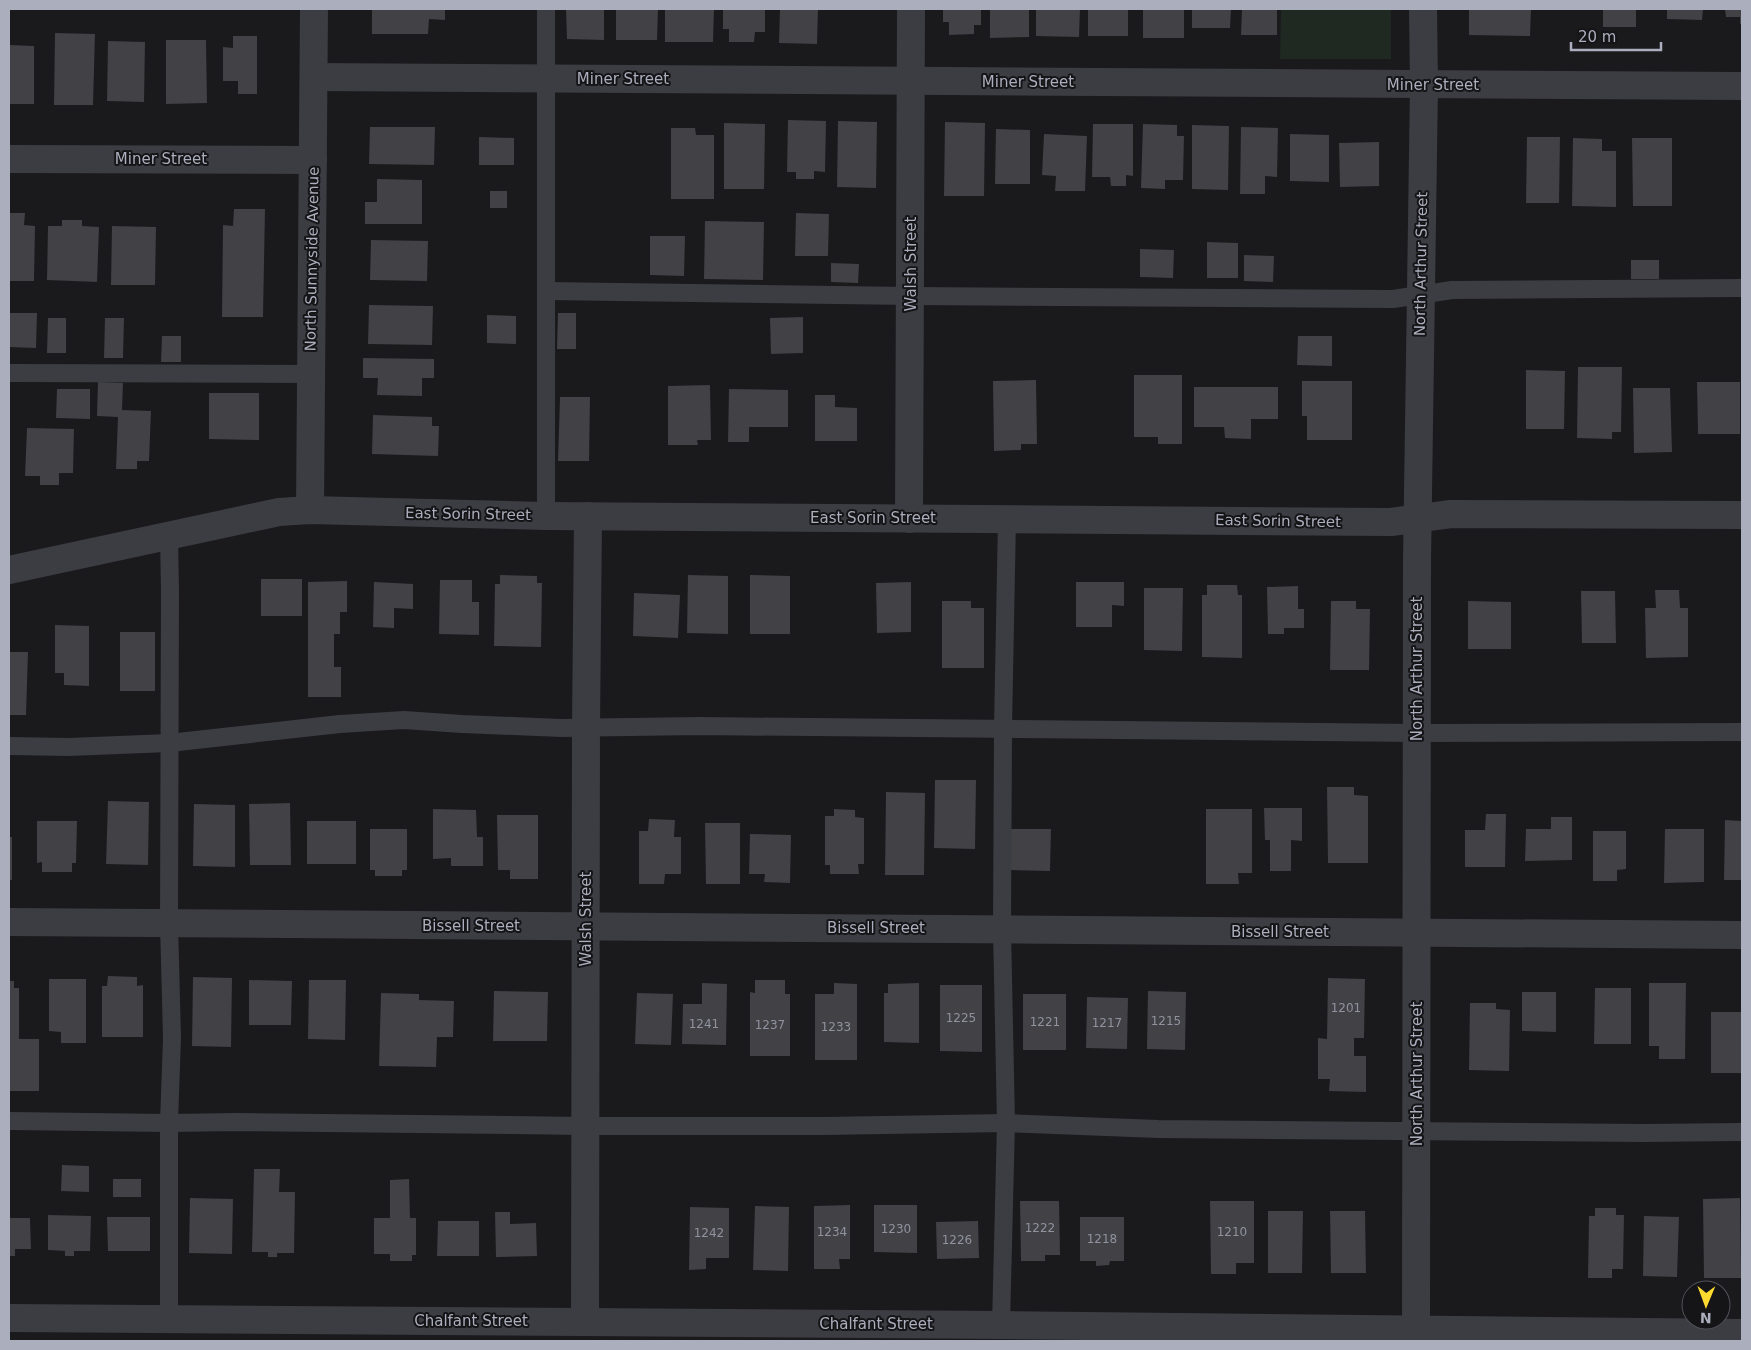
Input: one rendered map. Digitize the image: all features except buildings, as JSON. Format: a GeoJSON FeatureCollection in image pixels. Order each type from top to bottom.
{"type":"FeatureCollection","features":[{"type":"Feature","properties":{"kind":"street","name":"North Sunnyside Avenue"},"geometry":{"type":"LineString","coordinates":[[310,510],[314,9]]}},
{"type":"Feature","properties":{"kind":"street","name":"Walsh Street"},"geometry":{"type":"LineString","coordinates":[[909,518],[911,9]]}},
{"type":"Feature","properties":{"kind":"street","name":"North Arthur Street"},"geometry":{"type":"LineString","coordinates":[[1416,1330],[1418,518],[1424,85],[1423,9]]}},
{"type":"Feature","properties":{"kind":"street","name":"Miner Street"},"geometry":{"type":"LineString","coordinates":[[314,77],[1742,86]]}},
{"type":"Feature","properties":{"kind":"street","name":"Miner Street"},"geometry":{"type":"LineString","coordinates":[[9,159],[313,160]]}},
{"type":"Feature","properties":{"kind":"street","name":"East Sorin Street"},"geometry":{"type":"LineString","coordinates":[[9,570],[279,512],[310,510],[546,516],[1392,522],[1451,514],[1742,515]]}},
{"type":"Feature","properties":{"kind":"street","name":"Walsh Street"},"geometry":{"type":"LineString","coordinates":[[586,1322],[588,516]]}},
{"type":"Feature","properties":{"kind":"street","name":"Bissell Street"},"geometry":{"type":"LineString","coordinates":[[9,922],[1742,935]]}},
{"type":"Feature","properties":{"kind":"street","name":"Chalfant Street"},"geometry":{"type":"LineString","coordinates":[[9,1318],[1001,1325],[1742,1333]]}},
{"type":"Feature","properties":{"kind":"lane"},"geometry":{"type":"LineString","coordinates":[[546,9],[546,516]]}},
{"type":"Feature","properties":{"kind":"lane"},"geometry":{"type":"LineString","coordinates":[[546,291],[1394,300],[1461,290],[1742,288]]}},
{"type":"Feature","properties":{"kind":"lane"},"geometry":{"type":"LineString","coordinates":[[9,374],[310,374]]}},
{"type":"Feature","properties":{"kind":"lane"},"geometry":{"type":"LineString","coordinates":[[1001,1325],[1006,1123],[1002,929],[1007,518]]}},
{"type":"Feature","properties":{"kind":"lane"},"geometry":{"type":"LineString","coordinates":[[169,535],[169,923],[172,1038],[169,1123],[169,1319]]}},
{"type":"Feature","properties":{"kind":"lane"},"geometry":{"type":"LineString","coordinates":[[9,746],[69,747],[169,743],[340,724],[404,720],[586,728],[699,726],[1417,733],[1742,732]]}},
{"type":"Feature","properties":{"kind":"lane"},"geometry":{"type":"LineString","coordinates":[[9,1121],[587,1126],[824,1126],[1006,1123],[1158,1129],[1644,1133],[1742,1132]]}},
{"type":"Feature","properties":{"kind":"shaded area"},"geometry":{"type":"Polygon","coordinates":[[[1281,9],[1391,9],[1391,59],[1280,59],[1281,9]]]}}]}
